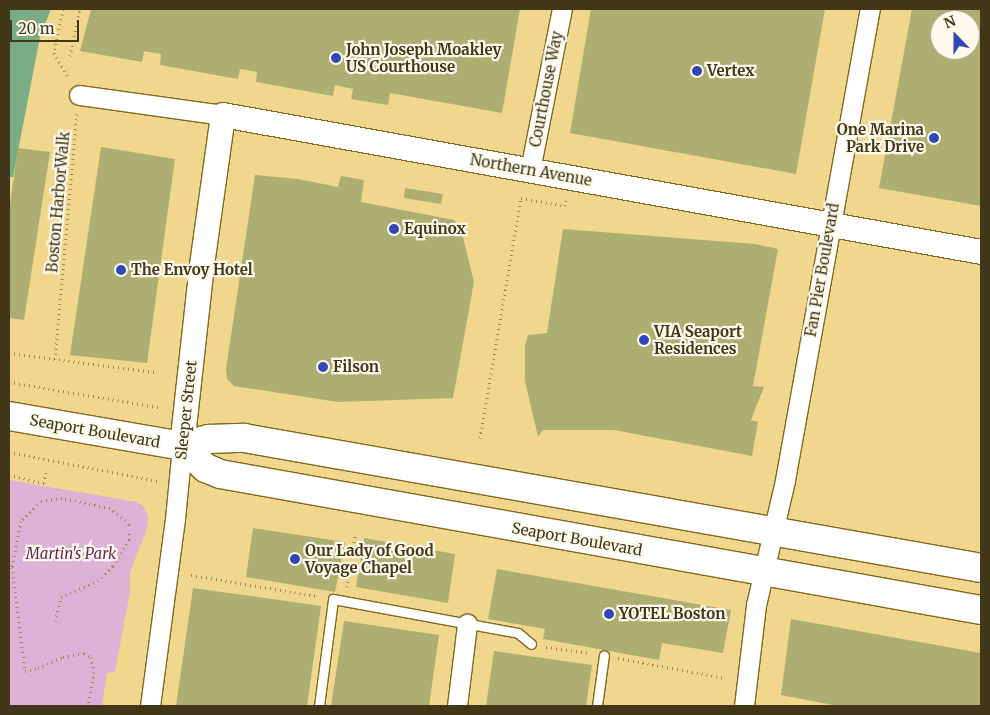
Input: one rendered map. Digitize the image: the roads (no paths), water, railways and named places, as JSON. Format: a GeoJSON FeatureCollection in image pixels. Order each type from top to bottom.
{"type":"FeatureCollection","features":[{"type":"Feature","properties":{"kind":"main road","name":"Seaport Boulevard"},"geometry":{"type":"LineString","coordinates":[[19,418],[182,446],[209,439],[244,438],[981,568]]}},
{"type":"Feature","properties":{"kind":"main road","name":"Seaport Boulevard"},"geometry":{"type":"LineString","coordinates":[[182,446],[206,468],[220,474],[981,610]]}},
{"type":"Feature","properties":{"kind":"street","name":"Courthouse Way"},"geometry":{"type":"LineString","coordinates":[[530,170],[562,9]]}},
{"type":"Feature","properties":{"kind":"street","name":"Fan Pier Boulevard"},"geometry":{"type":"LineString","coordinates":[[744,706],[755,612],[785,480],[870,9]]}},
{"type":"Feature","properties":{"kind":"street","name":"Northern Avenue"},"geometry":{"type":"LineString","coordinates":[[79,95],[223,115],[981,252]]}},
{"type":"Feature","properties":{"kind":"street","name":"Sleeper Street"},"geometry":{"type":"LineString","coordinates":[[150,706],[175,519],[202,265],[223,115]]}},
{"type":"Feature","properties":{"kind":"street"},"geometry":{"type":"LineString","coordinates":[[457,706],[467,624]]}},
{"type":"Feature","properties":{"kind":"lane"},"geometry":{"type":"LineString","coordinates":[[319,706],[333,599],[518,633],[531,644]]}},
{"type":"Feature","properties":{"kind":"lane"},"geometry":{"type":"LineString","coordinates":[[597,706],[604,655]]}},
{"type":"Feature","properties":{"kind":"place","name":"John Joseph Moakley US Courthouse"},"geometry":{"type":"Point","coordinates":[336,58]}},
{"type":"Feature","properties":{"kind":"place","name":"Vertex"},"geometry":{"type":"Point","coordinates":[697,71]}},
{"type":"Feature","properties":{"kind":"place","name":"One Marina Park Drive"},"geometry":{"type":"Point","coordinates":[934,138]}},
{"type":"Feature","properties":{"kind":"place","name":"Equinox"},"geometry":{"type":"Point","coordinates":[394,229]}},
{"type":"Feature","properties":{"kind":"place","name":"The Envoy Hotel"},"geometry":{"type":"Point","coordinates":[121,270]}},
{"type":"Feature","properties":{"kind":"place","name":"VIA Seaport Residences"},"geometry":{"type":"Point","coordinates":[644,340]}},
{"type":"Feature","properties":{"kind":"place","name":"Filson"},"geometry":{"type":"Point","coordinates":[323,367]}},
{"type":"Feature","properties":{"kind":"place","name":"Our Lady of Good Voyage Chapel"},"geometry":{"type":"Point","coordinates":[295,559]}},
{"type":"Feature","properties":{"kind":"place","name":"YOTEL Boston"},"geometry":{"type":"Point","coordinates":[609,614]}},
{"type":"Feature","properties":{"kind":"park label","name":"Martin's Park"},"geometry":{"type":"Point","coordinates":[71,554]}}]}
